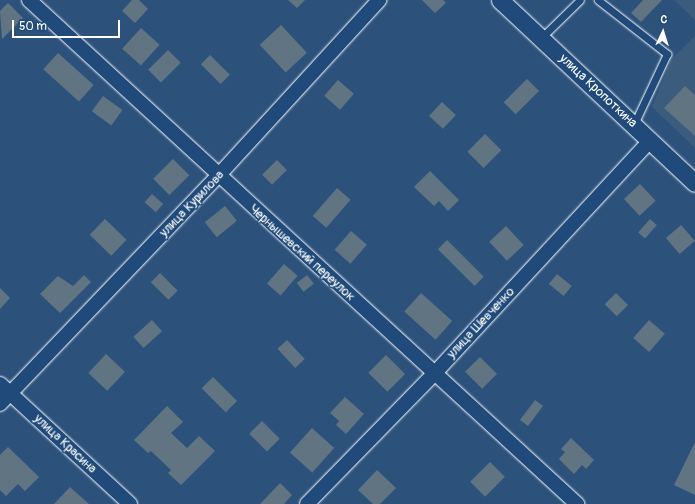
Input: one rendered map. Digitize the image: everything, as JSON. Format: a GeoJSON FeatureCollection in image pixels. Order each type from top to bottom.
{"type":"FeatureCollection","features":[{"type":"Feature","properties":{"kind":"street","name":"Чернышевский переулок"},"geometry":{"type":"LineString","coordinates":[[30,0],[218,176],[577,504]]}},
{"type":"Feature","properties":{"kind":"street","name":"улица Курилова"},"geometry":{"type":"LineString","coordinates":[[0,404],[5,388],[218,176],[379,0]]}},
{"type":"Feature","properties":{"kind":"street","name":"улица Кропоткина"},"geometry":{"type":"LineString","coordinates":[[500,0],[634,124],[695,183]]}},
{"type":"Feature","properties":{"kind":"street","name":"улица Шевченко"},"geometry":{"type":"LineString","coordinates":[[307,504],[434,374],[651,140]]}},
{"type":"Feature","properties":{"kind":"street","name":"улица Красина"},"geometry":{"type":"LineString","coordinates":[[5,388],[130,504]]}},
{"type":"Feature","properties":{"kind":"lane"},"geometry":{"type":"LineString","coordinates":[[541,38],[580,0]]}},
{"type":"Feature","properties":{"kind":"lane"},"geometry":{"type":"LineString","coordinates":[[598,0],[667,54],[634,124]]}},
{"type":"Feature","properties":{"kind":"shaded area"},"geometry":{"type":"Polygon","coordinates":[[[674,0],[695,0],[695,20],[674,0]]]}},
{"type":"Feature","properties":{"kind":"shaded area"},"geometry":{"type":"Polygon","coordinates":[[[695,36],[695,148],[652,107],[671,60],[695,36]]]}},
{"type":"Feature","properties":{"kind":"building"},"geometry":{"type":"Polygon","coordinates":[[[132,0],[139,0],[148,9],[135,23],[122,11],[132,0]]]}},
{"type":"Feature","properties":{"kind":"building"},"geometry":{"type":"Polygon","coordinates":[[[288,0],[305,0],[297,8],[288,0]]]}},
{"type":"Feature","properties":{"kind":"building"},"geometry":{"type":"Polygon","coordinates":[[[422,0],[443,0],[446,3],[435,13],[422,0]]]}},
{"type":"Feature","properties":{"kind":"building"},"geometry":{"type":"Polygon","coordinates":[[[643,0],[662,0],[641,22],[631,13],[643,0]]]}},
{"type":"Feature","properties":{"kind":"building"},"geometry":{"type":"Polygon","coordinates":[[[8,3],[23,18],[2,39],[0,11],[8,3]]]}},
{"type":"Feature","properties":{"kind":"building"},"geometry":{"type":"Polygon","coordinates":[[[281,25],[307,53],[286,73],[260,45],[281,25]]]}},
{"type":"Feature","properties":{"kind":"building"},"geometry":{"type":"Polygon","coordinates":[[[141,28],[160,45],[141,66],[122,49],[141,28]]]}},
{"type":"Feature","properties":{"kind":"building"},"geometry":{"type":"Polygon","coordinates":[[[168,50],[181,63],[161,83],[148,70],[168,50]]]}},
{"type":"Feature","properties":{"kind":"building"},"geometry":{"type":"Polygon","coordinates":[[[58,53],[94,85],[79,101],[43,69],[58,53]]]}},
{"type":"Feature","properties":{"kind":"building"},"geometry":{"type":"Polygon","coordinates":[[[210,55],[230,75],[221,84],[201,64],[210,55]]]}},
{"type":"Feature","properties":{"kind":"building"},"geometry":{"type":"Polygon","coordinates":[[[527,79],[539,91],[516,114],[504,102],[527,79]]]}},
{"type":"Feature","properties":{"kind":"building"},"geometry":{"type":"Polygon","coordinates":[[[338,80],[354,94],[340,110],[324,96],[338,80]]]}},
{"type":"Feature","properties":{"kind":"building"},"geometry":{"type":"Polygon","coordinates":[[[685,86],[695,95],[695,136],[664,108],[685,86]]]}},
{"type":"Feature","properties":{"kind":"building"},"geometry":{"type":"Polygon","coordinates":[[[103,96],[122,110],[111,125],[92,111],[103,96]]]}},
{"type":"Feature","properties":{"kind":"building"},"geometry":{"type":"Polygon","coordinates":[[[442,102],[456,115],[443,129],[429,116],[442,102]]]}},
{"type":"Feature","properties":{"kind":"building"},"geometry":{"type":"Polygon","coordinates":[[[485,134],[501,150],[484,168],[467,152],[485,134]]]}},
{"type":"Feature","properties":{"kind":"building"},"geometry":{"type":"Polygon","coordinates":[[[173,159],[189,175],[169,195],[153,179],[173,159]]]}},
{"type":"Feature","properties":{"kind":"building"},"geometry":{"type":"Polygon","coordinates":[[[277,160],[287,170],[272,185],[262,175],[277,160]]]}},
{"type":"Feature","properties":{"kind":"building"},"geometry":{"type":"Polygon","coordinates":[[[430,171],[459,200],[448,211],[439,201],[434,206],[414,187],[430,171]]]}},
{"type":"Feature","properties":{"kind":"building"},"geometry":{"type":"Polygon","coordinates":[[[640,184],[656,201],[640,216],[624,199],[640,184]]]}},
{"type":"Feature","properties":{"kind":"building"},"geometry":{"type":"Polygon","coordinates":[[[337,188],[351,200],[326,228],[313,216],[337,188]]]}},
{"type":"Feature","properties":{"kind":"building"},"geometry":{"type":"Polygon","coordinates":[[[152,194],[163,204],[156,212],[145,202],[152,194]]]}},
{"type":"Feature","properties":{"kind":"building"},"geometry":{"type":"Polygon","coordinates":[[[225,206],[237,221],[217,237],[205,222],[225,206]]]}},
{"type":"Feature","properties":{"kind":"building"},"geometry":{"type":"Polygon","coordinates":[[[105,219],[127,240],[111,256],[90,235],[105,219]]]}},
{"type":"Feature","properties":{"kind":"building"},"geometry":{"type":"Polygon","coordinates":[[[650,219],[657,225],[645,238],[638,233],[650,219]]]}},
{"type":"Feature","properties":{"kind":"building"},"geometry":{"type":"Polygon","coordinates":[[[681,225],[695,241],[680,254],[666,238],[681,225]]]}},
{"type":"Feature","properties":{"kind":"building"},"geometry":{"type":"Polygon","coordinates":[[[506,226],[524,245],[507,261],[489,242],[506,226]]]}},
{"type":"Feature","properties":{"kind":"building"},"geometry":{"type":"Polygon","coordinates":[[[351,231],[367,245],[350,264],[335,250],[351,231]]]}},
{"type":"Feature","properties":{"kind":"building"},"geometry":{"type":"Polygon","coordinates":[[[447,240],[484,277],[475,286],[438,249],[447,240]]]}},
{"type":"Feature","properties":{"kind":"building"},"geometry":{"type":"Polygon","coordinates":[[[284,264],[298,276],[281,295],[267,284],[284,264]]]}},
{"type":"Feature","properties":{"kind":"building"},"geometry":{"type":"Polygon","coordinates":[[[160,273],[178,291],[168,300],[151,282],[160,273]]]}},
{"type":"Feature","properties":{"kind":"building"},"geometry":{"type":"Polygon","coordinates":[[[557,274],[572,286],[564,296],[549,284],[557,274]]]}},
{"type":"Feature","properties":{"kind":"building"},"geometry":{"type":"Polygon","coordinates":[[[84,275],[91,282],[60,313],[40,294],[58,276],[73,286],[84,275]]]}},
{"type":"Feature","properties":{"kind":"building"},"geometry":{"type":"Polygon","coordinates":[[[307,275],[314,284],[304,292],[297,283],[307,275]]]}},
{"type":"Feature","properties":{"kind":"building"},"geometry":{"type":"Polygon","coordinates":[[[0,288],[10,298],[0,309],[0,288]]]}},
{"type":"Feature","properties":{"kind":"building"},"geometry":{"type":"Polygon","coordinates":[[[421,293],[452,321],[435,340],[404,312],[421,293]]]}},
{"type":"Feature","properties":{"kind":"building"},"geometry":{"type":"Polygon","coordinates":[[[616,293],[628,305],[617,316],[605,304],[616,293]]]}},
{"type":"Feature","properties":{"kind":"building"},"geometry":{"type":"Polygon","coordinates":[[[152,320],[162,331],[143,348],[133,337],[152,320]]]}},
{"type":"Feature","properties":{"kind":"building"},"geometry":{"type":"Polygon","coordinates":[[[649,320],[665,334],[649,352],[633,338],[649,320]]]}},
{"type":"Feature","properties":{"kind":"building"},"geometry":{"type":"Polygon","coordinates":[[[287,340],[305,359],[295,368],[277,349],[287,340]]]}},
{"type":"Feature","properties":{"kind":"building"},"geometry":{"type":"Polygon","coordinates":[[[106,354],[125,372],[107,391],[88,373],[106,354]]]}},
{"type":"Feature","properties":{"kind":"building"},"geometry":{"type":"Polygon","coordinates":[[[386,355],[405,374],[387,392],[368,373],[386,355]]]}},
{"type":"Feature","properties":{"kind":"building"},"geometry":{"type":"Polygon","coordinates":[[[480,357],[497,374],[482,389],[465,372],[480,357]]]}},
{"type":"Feature","properties":{"kind":"building"},"geometry":{"type":"Polygon","coordinates":[[[213,377],[237,401],[226,412],[202,388],[213,377]]]}},
{"type":"Feature","properties":{"kind":"building"},"geometry":{"type":"Polygon","coordinates":[[[345,397],[364,414],[346,434],[336,425],[339,421],[330,413],[345,397]]]}},
{"type":"Feature","properties":{"kind":"building"},"geometry":{"type":"Polygon","coordinates":[[[535,400],[543,406],[528,426],[520,420],[535,400]]]}},
{"type":"Feature","properties":{"kind":"building"},"geometry":{"type":"Polygon","coordinates":[[[167,406],[183,422],[171,433],[187,448],[199,436],[215,451],[181,485],[168,473],[171,470],[151,451],[148,453],[134,440],[167,406]]]}},
{"type":"Feature","properties":{"kind":"building"},"geometry":{"type":"Polygon","coordinates":[[[262,421],[280,439],[267,451],[249,434],[262,421]]]}},
{"type":"Feature","properties":{"kind":"building"},"geometry":{"type":"Polygon","coordinates":[[[312,428],[334,448],[312,473],[290,453],[312,428]]]}},
{"type":"Feature","properties":{"kind":"building"},"geometry":{"type":"Polygon","coordinates":[[[571,438],[594,460],[586,469],[582,465],[574,474],[559,459],[565,452],[561,449],[571,438]]]}},
{"type":"Feature","properties":{"kind":"building"},"geometry":{"type":"Polygon","coordinates":[[[695,442],[695,495],[674,485],[695,442]]]}},
{"type":"Feature","properties":{"kind":"building"},"geometry":{"type":"Polygon","coordinates":[[[8,447],[39,477],[25,491],[18,484],[6,496],[0,490],[0,455],[8,447]]]}},
{"type":"Feature","properties":{"kind":"building"},"geometry":{"type":"Polygon","coordinates":[[[490,462],[505,477],[485,497],[470,482],[490,462]]]}},
{"type":"Feature","properties":{"kind":"building"},"geometry":{"type":"Polygon","coordinates":[[[377,470],[396,488],[380,504],[373,504],[358,490],[377,470]]]}},
{"type":"Feature","properties":{"kind":"building"},"geometry":{"type":"Polygon","coordinates":[[[280,483],[292,495],[284,504],[260,504],[280,483]]]}},
{"type":"Feature","properties":{"kind":"building"},"geometry":{"type":"Polygon","coordinates":[[[70,487],[89,504],[54,504],[70,487]]]}}]}
